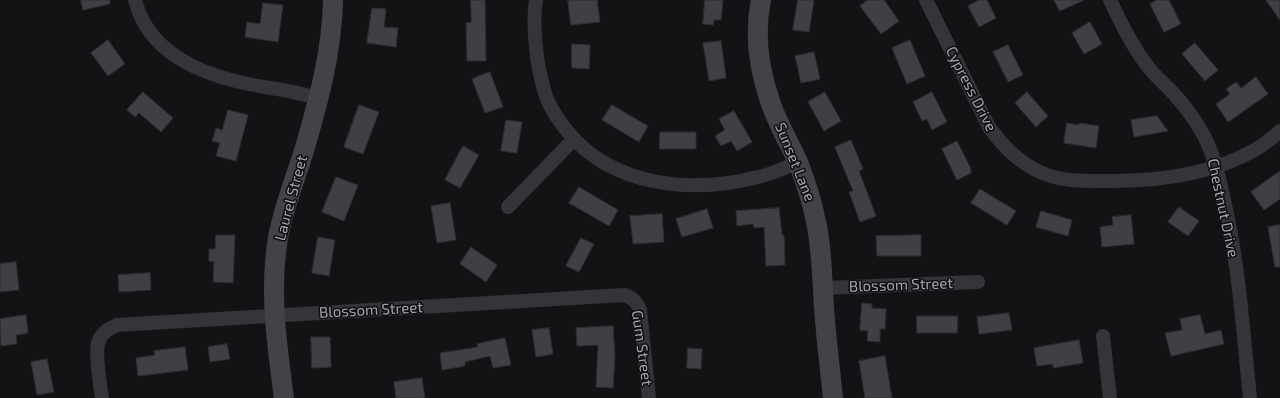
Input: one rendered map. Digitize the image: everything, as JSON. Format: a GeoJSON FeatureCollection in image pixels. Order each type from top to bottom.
{"type":"FeatureCollection","features":[{"type":"Feature","properties":{"kind":"street"},"geometry":{"type":"LineString","coordinates":[[135,0],[145,25],[155,39],[179,58],[222,78],[319,98]]}},
{"type":"Feature","properties":{"kind":"street","name":"Laurel Street"},"geometry":{"type":"LineString","coordinates":[[284,398],[274,315],[275,262],[278,238],[285,207],[319,98],[328,55],[333,16],[333,0]]}},
{"type":"Feature","properties":{"kind":"street"},"geometry":{"type":"LineString","coordinates":[[536,0],[535,41],[545,94],[562,124],[574,139],[592,156],[629,174],[651,181],[678,185],[701,185],[758,177],[776,172],[798,162]]}},
{"type":"Feature","properties":{"kind":"street","name":"Sunset Lane"},"geometry":{"type":"LineString","coordinates":[[761,0],[758,31],[759,56],[762,76],[770,102],[798,162],[816,219],[826,337],[833,398]]}},
{"type":"Feature","properties":{"kind":"street","name":"Cypress Drive"},"geometry":{"type":"LineString","coordinates":[[926,0],[989,127],[1001,144],[1014,157],[1029,167],[1042,173],[1059,179],[1080,182],[1128,182],[1158,180],[1180,176],[1216,166],[1241,156],[1259,147],[1280,131]]}},
{"type":"Feature","properties":{"kind":"street","name":"Chestnut Drive"},"geometry":{"type":"LineString","coordinates":[[1110,0],[1120,21],[1149,68],[1174,94],[1190,114],[1204,136],[1216,166],[1229,221],[1233,247],[1250,398]]}},
{"type":"Feature","properties":{"kind":"street"},"geometry":{"type":"LineString","coordinates":[[508,206],[574,139]]}},
{"type":"Feature","properties":{"kind":"street","name":"Blossom Street"},"geometry":{"type":"LineString","coordinates":[[823,288],[978,282]]}},
{"type":"Feature","properties":{"kind":"street","name":"Blossom Street"},"geometry":{"type":"LineString","coordinates":[[102,398],[96,350],[102,334],[108,328],[117,325],[624,295],[633,299]]}},
{"type":"Feature","properties":{"kind":"street","name":"Gum Street"},"geometry":{"type":"LineString","coordinates":[[633,299],[640,310],[649,398]]}},
{"type":"Feature","properties":{"kind":"street"},"geometry":{"type":"LineString","coordinates":[[1103,336],[1110,398]]}},
{"type":"Feature","properties":{"kind":"building"},"geometry":{"type":"Polygon","coordinates":[[[81,0],[110,0],[110,4],[83,10],[81,0]]]}},
{"type":"Feature","properties":{"kind":"building"},"geometry":{"type":"Polygon","coordinates":[[[471,0],[485,0],[486,61],[467,61],[466,23],[471,22],[471,0]]]}},
{"type":"Feature","properties":{"kind":"building"},"geometry":{"type":"Polygon","coordinates":[[[568,0],[597,0],[600,22],[571,25],[568,0]]]}},
{"type":"Feature","properties":{"kind":"building"},"geometry":{"type":"Polygon","coordinates":[[[705,0],[723,0],[721,20],[714,20],[713,25],[703,24],[705,0]]]}},
{"type":"Feature","properties":{"kind":"building"},"geometry":{"type":"Polygon","coordinates":[[[798,0],[814,0],[809,32],[793,30],[798,0]]]}},
{"type":"Feature","properties":{"kind":"building"},"geometry":{"type":"Polygon","coordinates":[[[868,0],[884,0],[899,21],[881,34],[860,6],[868,0]]]}},
{"type":"Feature","properties":{"kind":"building"},"geometry":{"type":"Polygon","coordinates":[[[979,0],[987,0],[996,18],[979,27],[968,6],[979,0]]]}},
{"type":"Feature","properties":{"kind":"building"},"geometry":{"type":"Polygon","coordinates":[[[1054,0],[1084,0],[1060,11],[1054,0]]]}},
{"type":"Feature","properties":{"kind":"building"},"geometry":{"type":"Polygon","coordinates":[[[1157,0],[1169,0],[1181,24],[1164,32],[1150,4],[1157,0]]]}},
{"type":"Feature","properties":{"kind":"building"},"geometry":{"type":"Polygon","coordinates":[[[1266,0],[1280,0],[1280,20],[1266,0]]]}},
{"type":"Feature","properties":{"kind":"building"},"geometry":{"type":"Polygon","coordinates":[[[263,3],[283,5],[278,42],[245,37],[247,22],[260,24],[263,3]]]}},
{"type":"Feature","properties":{"kind":"building"},"geometry":{"type":"Polygon","coordinates":[[[372,8],[386,9],[384,27],[398,28],[396,47],[367,43],[372,8]]]}},
{"type":"Feature","properties":{"kind":"building"},"geometry":{"type":"Polygon","coordinates":[[[1090,22],[1102,44],[1084,54],[1072,33],[1090,22]]]}},
{"type":"Feature","properties":{"kind":"building"},"geometry":{"type":"Polygon","coordinates":[[[108,40],[125,64],[108,76],[91,53],[108,40]]]}},
{"type":"Feature","properties":{"kind":"building"},"geometry":{"type":"Polygon","coordinates":[[[910,40],[925,76],[907,84],[892,48],[910,40]]]}},
{"type":"Feature","properties":{"kind":"building"},"geometry":{"type":"Polygon","coordinates":[[[721,41],[726,78],[709,81],[703,43],[721,41]]]}},
{"type":"Feature","properties":{"kind":"building"},"geometry":{"type":"Polygon","coordinates":[[[1195,43],[1218,70],[1205,81],[1182,54],[1195,43]]]}},
{"type":"Feature","properties":{"kind":"building"},"geometry":{"type":"Polygon","coordinates":[[[572,44],[590,45],[589,69],[572,68],[572,44]]]}},
{"type":"Feature","properties":{"kind":"building"},"geometry":{"type":"Polygon","coordinates":[[[1008,45],[1023,75],[1008,82],[993,52],[1008,45]]]}},
{"type":"Feature","properties":{"kind":"building"},"geometry":{"type":"Polygon","coordinates":[[[814,52],[820,79],[801,83],[795,56],[814,52]]]}},
{"type":"Feature","properties":{"kind":"building"},"geometry":{"type":"Polygon","coordinates":[[[490,72],[503,107],[485,113],[472,79],[490,72]]]}},
{"type":"Feature","properties":{"kind":"building"},"geometry":{"type":"Polygon","coordinates":[[[1256,77],[1268,94],[1228,122],[1216,104],[1230,94],[1226,89],[1236,82],[1241,88],[1256,77]]]}},
{"type":"Feature","properties":{"kind":"building"},"geometry":{"type":"Polygon","coordinates":[[[143,92],[173,118],[161,132],[139,113],[135,117],[127,110],[143,92]]]}},
{"type":"Feature","properties":{"kind":"building"},"geometry":{"type":"Polygon","coordinates":[[[825,92],[841,121],[824,131],[808,102],[825,92]]]}},
{"type":"Feature","properties":{"kind":"building"},"geometry":{"type":"Polygon","coordinates":[[[932,92],[947,122],[932,130],[927,119],[922,121],[913,102],[932,92]]]}},
{"type":"Feature","properties":{"kind":"building"},"geometry":{"type":"Polygon","coordinates":[[[1027,92],[1048,116],[1036,127],[1015,103],[1027,92]]]}},
{"type":"Feature","properties":{"kind":"building"},"geometry":{"type":"Polygon","coordinates":[[[359,105],[379,112],[363,154],[344,147],[359,105]]]}},
{"type":"Feature","properties":{"kind":"building"},"geometry":{"type":"Polygon","coordinates":[[[612,105],[648,126],[639,142],[602,120],[612,105]]]}},
{"type":"Feature","properties":{"kind":"building"},"geometry":{"type":"Polygon","coordinates":[[[228,110],[248,115],[236,161],[216,156],[220,143],[212,141],[216,128],[222,130],[228,110]]]}},
{"type":"Feature","properties":{"kind":"building"},"geometry":{"type":"Polygon","coordinates":[[[734,111],[752,142],[737,151],[731,141],[721,146],[715,136],[725,130],[719,119],[734,111]]]}},
{"type":"Feature","properties":{"kind":"building"},"geometry":{"type":"Polygon","coordinates":[[[1157,116],[1168,131],[1134,137],[1131,120],[1157,116]]]}},
{"type":"Feature","properties":{"kind":"building"},"geometry":{"type":"Polygon","coordinates":[[[506,120],[522,122],[517,153],[501,151],[506,120]]]}},
{"type":"Feature","properties":{"kind":"building"},"geometry":{"type":"Polygon","coordinates":[[[1067,123],[1099,126],[1096,148],[1064,143],[1067,123]]]}},
{"type":"Feature","properties":{"kind":"building"},"geometry":{"type":"Polygon","coordinates":[[[660,132],[696,132],[696,149],[660,149],[660,132]]]}},
{"type":"Feature","properties":{"kind":"building"},"geometry":{"type":"Polygon","coordinates":[[[851,140],[863,169],[859,171],[876,216],[860,222],[849,192],[853,191],[835,147],[851,140]]]}},
{"type":"Feature","properties":{"kind":"building"},"geometry":{"type":"Polygon","coordinates":[[[957,141],[971,169],[971,173],[957,180],[942,149],[957,141]]]}},
{"type":"Feature","properties":{"kind":"building"},"geometry":{"type":"Polygon","coordinates":[[[463,146],[479,155],[460,188],[445,180],[463,146]]]}},
{"type":"Feature","properties":{"kind":"building"},"geometry":{"type":"Polygon","coordinates":[[[1280,171],[1280,199],[1264,210],[1251,192],[1280,171]]]}},
{"type":"Feature","properties":{"kind":"building"},"geometry":{"type":"Polygon","coordinates":[[[336,177],[358,185],[344,221],[322,212],[336,177]]]}},
{"type":"Feature","properties":{"kind":"building"},"geometry":{"type":"Polygon","coordinates":[[[579,187],[618,210],[609,226],[569,203],[579,187]]]}},
{"type":"Feature","properties":{"kind":"building"},"geometry":{"type":"Polygon","coordinates":[[[980,189],[1016,211],[1007,225],[971,203],[980,189]]]}},
{"type":"Feature","properties":{"kind":"building"},"geometry":{"type":"Polygon","coordinates":[[[450,203],[456,240],[437,243],[431,206],[450,203]]]}},
{"type":"Feature","properties":{"kind":"building"},"geometry":{"type":"Polygon","coordinates":[[[1179,207],[1199,221],[1188,236],[1168,222],[1179,207]]]}},
{"type":"Feature","properties":{"kind":"building"},"geometry":{"type":"Polygon","coordinates":[[[779,208],[782,235],[784,235],[785,265],[766,266],[764,227],[754,228],[753,224],[737,226],[736,211],[779,208]]]}},
{"type":"Feature","properties":{"kind":"building"},"geometry":{"type":"Polygon","coordinates":[[[707,209],[713,228],[682,237],[676,219],[707,209]]]}},
{"type":"Feature","properties":{"kind":"building"},"geometry":{"type":"Polygon","coordinates":[[[1041,211],[1072,220],[1068,236],[1036,227],[1041,211]]]}},
{"type":"Feature","properties":{"kind":"building"},"geometry":{"type":"Polygon","coordinates":[[[662,214],[664,242],[633,244],[630,216],[662,214]]]}},
{"type":"Feature","properties":{"kind":"building"},"geometry":{"type":"Polygon","coordinates":[[[1131,215],[1134,244],[1102,247],[1100,227],[1113,225],[1112,217],[1131,215]]]}},
{"type":"Feature","properties":{"kind":"building"},"geometry":{"type":"Polygon","coordinates":[[[1280,225],[1280,267],[1275,267],[1268,227],[1280,225]]]}},
{"type":"Feature","properties":{"kind":"building"},"geometry":{"type":"Polygon","coordinates":[[[216,235],[235,235],[233,283],[213,282],[214,262],[209,261],[209,249],[215,249],[216,235]]]}},
{"type":"Feature","properties":{"kind":"building"},"geometry":{"type":"Polygon","coordinates":[[[921,235],[921,256],[877,256],[876,236],[921,235]]]}},
{"type":"Feature","properties":{"kind":"building"},"geometry":{"type":"Polygon","coordinates":[[[318,237],[335,240],[329,276],[312,273],[318,237]]]}},
{"type":"Feature","properties":{"kind":"building"},"geometry":{"type":"Polygon","coordinates":[[[581,238],[594,244],[579,272],[566,266],[581,238]]]}},
{"type":"Feature","properties":{"kind":"building"},"geometry":{"type":"Polygon","coordinates":[[[471,247],[497,265],[486,282],[460,264],[471,247]]]}},
{"type":"Feature","properties":{"kind":"building"},"geometry":{"type":"Polygon","coordinates":[[[16,262],[19,290],[0,292],[0,264],[16,262]]]}},
{"type":"Feature","properties":{"kind":"building"},"geometry":{"type":"Polygon","coordinates":[[[150,273],[151,290],[119,292],[118,275],[150,273]]]}},
{"type":"Feature","properties":{"kind":"building"},"geometry":{"type":"Polygon","coordinates":[[[862,303],[872,304],[872,308],[886,309],[885,329],[880,329],[880,342],[867,341],[868,331],[860,330],[862,303]]]}},
{"type":"Feature","properties":{"kind":"building"},"geometry":{"type":"Polygon","coordinates":[[[1009,313],[1012,330],[979,334],[977,317],[1009,313]]]}},
{"type":"Feature","properties":{"kind":"building"},"geometry":{"type":"Polygon","coordinates":[[[26,315],[28,333],[16,335],[17,344],[1,346],[0,319],[26,315]]]}},
{"type":"Feature","properties":{"kind":"building"},"geometry":{"type":"Polygon","coordinates":[[[1200,315],[1205,334],[1221,330],[1224,344],[1171,356],[1165,333],[1182,330],[1180,319],[1200,315]]]}},
{"type":"Feature","properties":{"kind":"building"},"geometry":{"type":"Polygon","coordinates":[[[917,316],[958,316],[957,333],[917,333],[917,316]]]}},
{"type":"Feature","properties":{"kind":"building"},"geometry":{"type":"Polygon","coordinates":[[[613,326],[615,357],[613,388],[596,387],[598,345],[577,346],[576,328],[613,326]]]}},
{"type":"Feature","properties":{"kind":"building"},"geometry":{"type":"Polygon","coordinates":[[[549,328],[553,354],[536,357],[532,330],[549,328]]]}},
{"type":"Feature","properties":{"kind":"building"},"geometry":{"type":"Polygon","coordinates":[[[311,337],[330,337],[331,367],[312,368],[311,337]]]}},
{"type":"Feature","properties":{"kind":"building"},"geometry":{"type":"Polygon","coordinates":[[[505,338],[511,365],[493,368],[490,356],[465,362],[465,366],[442,370],[440,353],[478,347],[477,344],[505,338]]]}},
{"type":"Feature","properties":{"kind":"building"},"geometry":{"type":"Polygon","coordinates":[[[1079,340],[1083,363],[1053,368],[1053,364],[1037,366],[1034,348],[1079,340]]]}},
{"type":"Feature","properties":{"kind":"building"},"geometry":{"type":"Polygon","coordinates":[[[227,344],[230,359],[210,362],[208,347],[227,344]]]}},
{"type":"Feature","properties":{"kind":"building"},"geometry":{"type":"Polygon","coordinates":[[[185,347],[188,370],[138,376],[136,358],[155,355],[154,351],[185,347]]]}},
{"type":"Feature","properties":{"kind":"building"},"geometry":{"type":"Polygon","coordinates":[[[688,348],[702,349],[701,369],[687,368],[688,348]]]}},
{"type":"Feature","properties":{"kind":"building"},"geometry":{"type":"Polygon","coordinates":[[[885,356],[892,398],[865,398],[859,361],[885,356]]]}},
{"type":"Feature","properties":{"kind":"building"},"geometry":{"type":"Polygon","coordinates":[[[47,359],[54,392],[37,395],[31,362],[47,359]]]}},
{"type":"Feature","properties":{"kind":"building"},"geometry":{"type":"Polygon","coordinates":[[[422,378],[425,398],[396,398],[394,382],[422,378]]]}}]}
